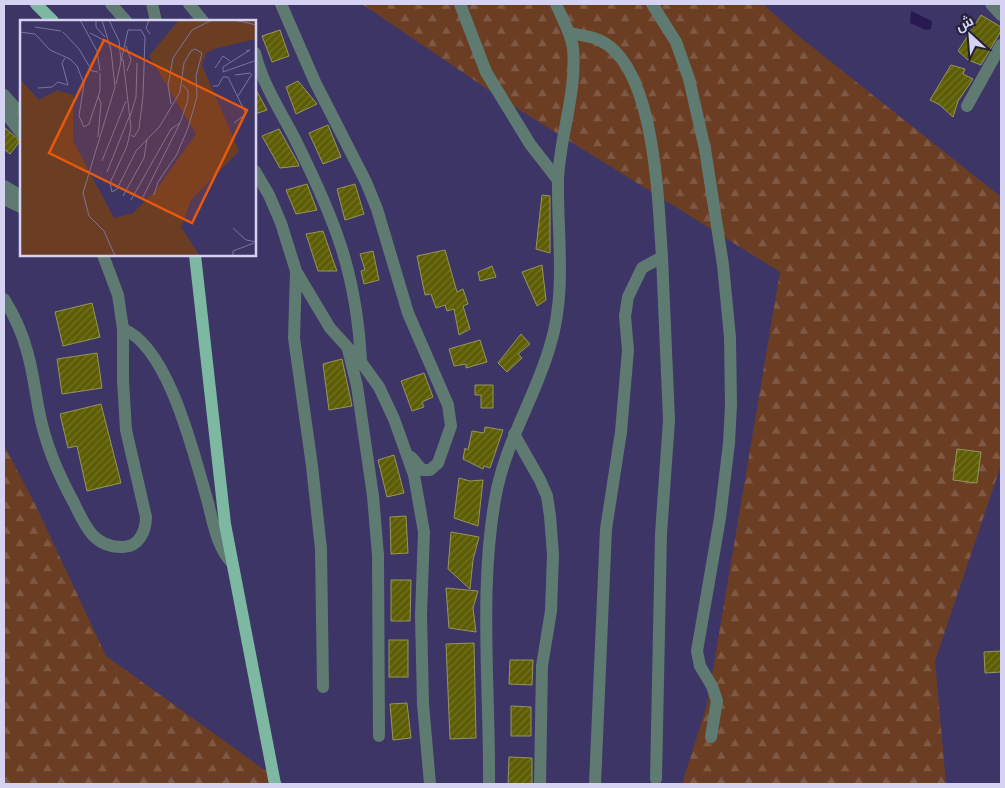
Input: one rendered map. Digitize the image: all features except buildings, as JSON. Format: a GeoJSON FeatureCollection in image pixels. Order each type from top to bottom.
{"type":"FeatureCollection","features":[{"type":"Feature","properties":{"kind":"main road"},"geometry":{"type":"LineString","coordinates":[[36,4],[52,20]]}},
{"type":"Feature","properties":{"kind":"main road"},"geometry":{"type":"LineString","coordinates":[[195,256],[225,524],[275,784]]}},
{"type":"Feature","properties":{"kind":"street"},"geometry":{"type":"LineString","coordinates":[[112,4],[125,20]]}},
{"type":"Feature","properties":{"kind":"street"},"geometry":{"type":"LineString","coordinates":[[152,4],[156,20]]}},
{"type":"Feature","properties":{"kind":"street"},"geometry":{"type":"LineString","coordinates":[[189,4],[202,20]]}},
{"type":"Feature","properties":{"kind":"street"},"geometry":{"type":"LineString","coordinates":[[282,4],[315,82],[366,182],[377,209],[408,313],[448,406],[451,426],[438,464],[430,470],[422,470],[407,453]]}},
{"type":"Feature","properties":{"kind":"street"},"geometry":{"type":"LineString","coordinates":[[460,4],[486,72],[530,144],[558,180]]}},
{"type":"Feature","properties":{"kind":"street"},"geometry":{"type":"LineString","coordinates":[[489,784],[487,657],[490,539],[498,488],[514,434],[536,386],[555,328],[561,280],[558,180],[572,81],[573,47],[556,4]]}},
{"type":"Feature","properties":{"kind":"street"},"geometry":{"type":"LineString","coordinates":[[652,4],[676,42],[689,79],[705,148],[723,265],[730,337],[732,404],[729,443],[720,518],[698,651],[700,666],[712,686],[717,701],[711,737]]}},
{"type":"Feature","properties":{"kind":"street"},"geometry":{"type":"LineString","coordinates":[[991,4],[1001,15]]}},
{"type":"Feature","properties":{"kind":"street"},"geometry":{"type":"LineString","coordinates":[[569,33],[600,40],[615,52],[626,66],[643,103],[658,192],[669,420],[661,534],[656,779]]}},
{"type":"Feature","properties":{"kind":"street"},"geometry":{"type":"LineString","coordinates":[[967,106],[1001,45]]}},
{"type":"Feature","properties":{"kind":"street"},"geometry":{"type":"LineString","coordinates":[[256,57],[263,82],[294,138],[337,230],[355,292],[360,322],[361,362]]}},
{"type":"Feature","properties":{"kind":"street"},"geometry":{"type":"LineString","coordinates":[[4,95],[20,113]]}},
{"type":"Feature","properties":{"kind":"street"},"geometry":{"type":"LineString","coordinates":[[4,111],[20,131]]}},
{"type":"Feature","properties":{"kind":"street"},"geometry":{"type":"LineString","coordinates":[[256,172],[281,223],[296,271],[330,328],[361,362],[383,395],[407,453],[421,506],[424,532],[421,615],[423,704],[430,784]]}},
{"type":"Feature","properties":{"kind":"street"},"geometry":{"type":"LineString","coordinates":[[4,186],[20,195]]}},
{"type":"Feature","properties":{"kind":"street"},"geometry":{"type":"LineString","coordinates":[[4,199],[20,207]]}},
{"type":"Feature","properties":{"kind":"street"},"geometry":{"type":"LineString","coordinates":[[4,299],[15,318],[27,350],[39,411],[54,462],[89,532],[100,543],[113,548],[127,547],[138,541],[146,524],[126,430],[122,381],[123,329],[118,295],[103,256]]}},
{"type":"Feature","properties":{"kind":"street"},"geometry":{"type":"LineString","coordinates":[[595,784],[606,529],[622,424],[628,350],[625,316],[628,297],[642,268],[662,257]]}},
{"type":"Feature","properties":{"kind":"street"},"geometry":{"type":"LineString","coordinates":[[296,271],[294,338],[312,466],[321,549],[323,688]]}},
{"type":"Feature","properties":{"kind":"street"},"geometry":{"type":"LineString","coordinates":[[123,329],[134,333],[147,345],[163,371],[191,447],[220,544],[232,563]]}},
{"type":"Feature","properties":{"kind":"street"},"geometry":{"type":"LineString","coordinates":[[348,347],[357,386],[374,496],[378,555],[379,736]]}},
{"type":"Feature","properties":{"kind":"street"},"geometry":{"type":"LineString","coordinates":[[514,434],[547,496],[551,526],[553,555],[551,611],[542,666],[540,784]]}},
{"type":"Feature","properties":{"kind":"green space"},"geometry":{"type":"Polygon","coordinates":[[[362,4],[763,4],[796,34],[1001,197],[1001,465],[935,661],[946,784],[682,784],[707,705],[780,272],[502,99],[362,4]]]}},
{"type":"Feature","properties":{"kind":"green space"},"geometry":{"type":"Polygon","coordinates":[[[4,445],[35,504],[106,656],[284,784],[4,784],[4,445]]]}},
{"type":"Feature","properties":{"kind":"shaded area"},"geometry":{"type":"Polygon","coordinates":[[[911,11],[932,21],[931,29],[926,30],[910,23],[911,11]]]}}]}
